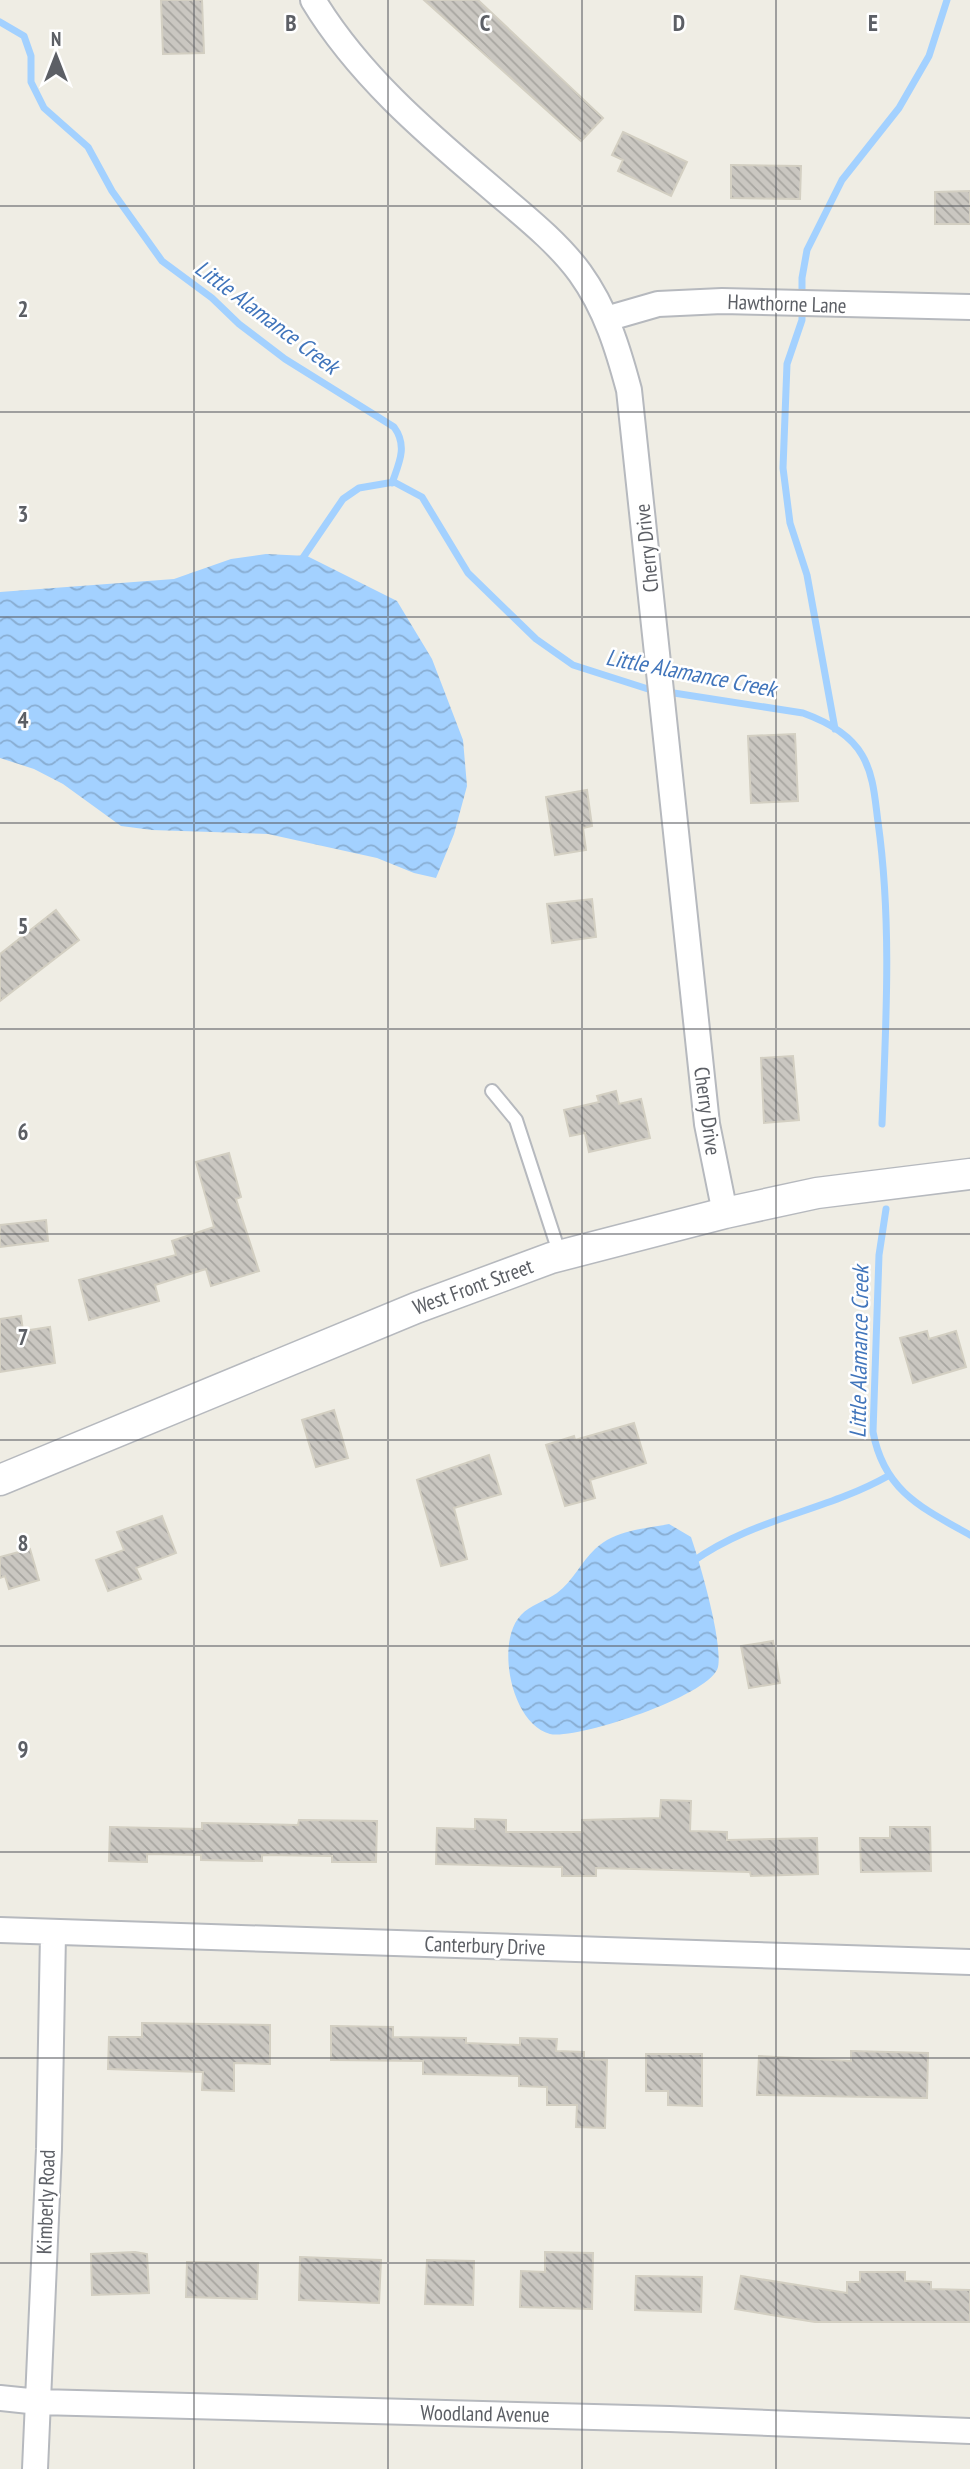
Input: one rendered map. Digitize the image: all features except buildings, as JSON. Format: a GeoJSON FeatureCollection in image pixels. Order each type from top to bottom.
{"type":"FeatureCollection","features":[{"type":"Feature","properties":{"kind":"street","name":"Cherry Drive"},"geometry":{"type":"LineString","coordinates":[[313,0],[360,66],[433,138],[533,224],[580,273],[614,332],[629,390],[705,1111],[725,1213]]}},
{"type":"Feature","properties":{"kind":"street","name":"Hawthorne Lane"},"geometry":{"type":"LineString","coordinates":[[606,319],[658,304],[722,301],[970,307]]}},
{"type":"Feature","properties":{"kind":"street","name":"West Front Street"},"geometry":{"type":"LineString","coordinates":[[0,1480],[416,1308],[560,1256],[725,1213],[817,1193],[970,1174]]}},
{"type":"Feature","properties":{"kind":"street","name":"Canterbury Drive"},"geometry":{"type":"LineString","coordinates":[[0,1930],[53,1934],[970,1962]]}},
{"type":"Feature","properties":{"kind":"street","name":"Kimberly Road"},"geometry":{"type":"LineString","coordinates":[[35,2469],[53,1934]]}},
{"type":"Feature","properties":{"kind":"street","name":"Woodland Avenue"},"geometry":{"type":"LineString","coordinates":[[0,2398],[39,2402],[670,2419],[970,2431]]}},
{"type":"Feature","properties":{"kind":"lane"},"geometry":{"type":"LineString","coordinates":[[492,1091],[516,1120],[560,1256]]}},
{"type":"Feature","properties":{"kind":"water"},"geometry":{"type":"Polygon","coordinates":[[[266,554],[307,556],[397,601],[432,659],[463,740],[467,786],[454,834],[436,878],[414,873],[377,858],[268,834],[152,830],[121,826],[63,784],[34,769],[0,758],[0,592],[174,579],[231,559],[266,554]]]}},
{"type":"Feature","properties":{"kind":"water"},"geometry":{"type":"Polygon","coordinates":[[[669,1524],[691,1537],[714,1622],[718,1667],[710,1678],[693,1690],[613,1723],[565,1734],[550,1734],[536,1727],[525,1715],[511,1681],[508,1662],[513,1627],[529,1608],[563,1588],[590,1554],[603,1543],[630,1531],[669,1524]]]}},
{"type":"Feature","properties":{"kind":"waterway"},"geometry":{"type":"LineString","coordinates":[[835,729],[807,575],[790,523],[783,468],[787,364],[802,320],[802,278],[807,250],[842,180],[899,108],[929,56],[947,0]]}},
{"type":"Feature","properties":{"kind":"waterway","name":"Little Alamance Creek"},"geometry":{"type":"LineString","coordinates":[[0,22],[24,36],[31,56],[31,82],[44,108],[88,147],[112,191],[162,261],[212,298],[239,324],[285,359],[394,427],[401,441],[401,448],[392,483]]}},
{"type":"Feature","properties":{"kind":"waterway","name":"Little Alamance Creek"},"geometry":{"type":"LineString","coordinates":[[300,562],[343,499],[359,488],[394,482],[422,497],[468,573],[536,639],[573,665],[648,689],[803,713],[828,724],[851,741],[862,755],[872,779],[885,897],[887,973],[882,1124]]}},
{"type":"Feature","properties":{"kind":"waterway","name":"Little Alamance Creek"},"geometry":{"type":"LineString","coordinates":[[886,1209],[879,1255],[873,1432],[878,1452],[886,1469],[908,1495],[936,1516],[970,1535]]}},
{"type":"Feature","properties":{"kind":"waterway"},"geometry":{"type":"LineString","coordinates":[[692,1562],[739,1535],[839,1498],[888,1476]]}}]}
